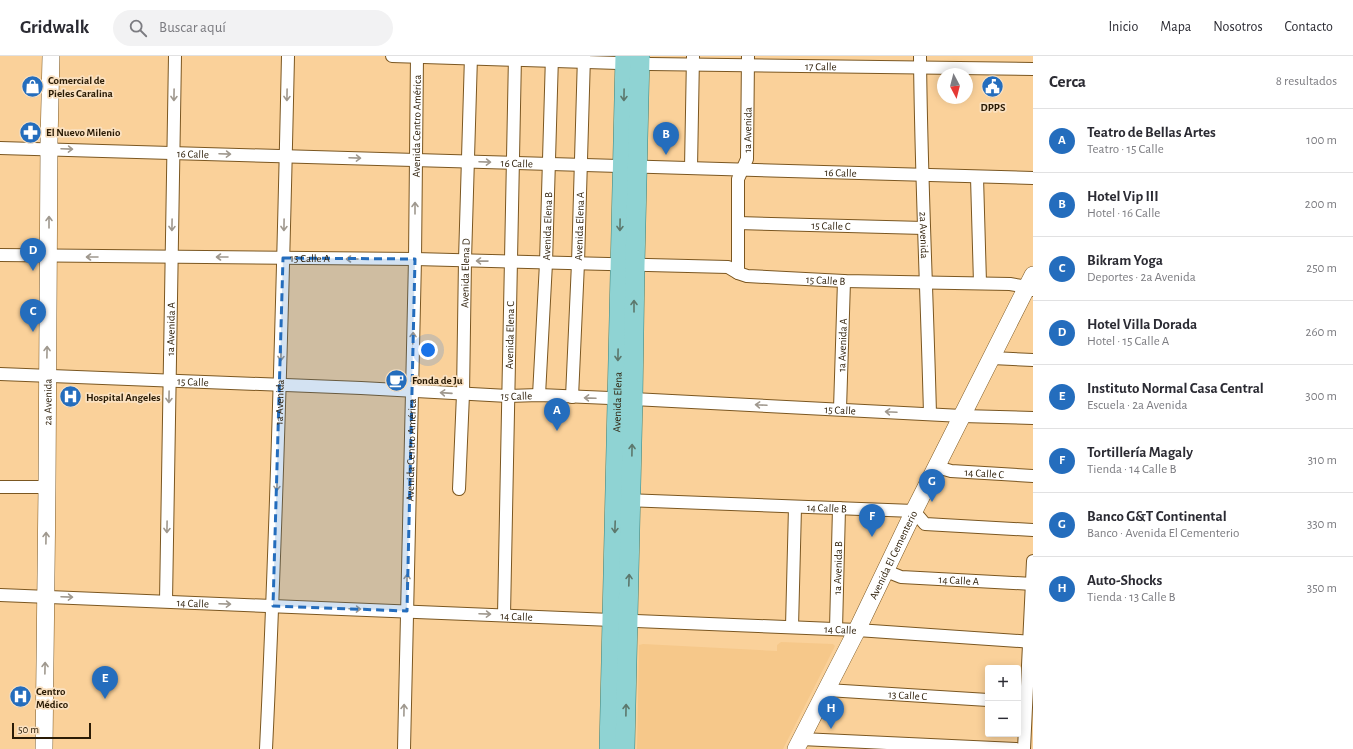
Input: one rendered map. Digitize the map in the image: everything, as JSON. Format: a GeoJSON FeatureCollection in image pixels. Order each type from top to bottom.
{"type":"FeatureCollection","features":[{"type":"Feature","properties":{"kind":"main road","name":"Avenida Elena"},"geometry":{"type":"LineString","coordinates":[[609,749],[619,619],[623,500],[632,60]]}},
{"type":"Feature","properties":{"kind":"main road","name":"Avenida Elena"},"geometry":{"type":"LineString","coordinates":[[619,619],[625,749]]}},
{"type":"Feature","properties":{"kind":"street","name":"2a Avenida"},"geometry":{"type":"LineString","coordinates":[[44,749],[51,56]]}},
{"type":"Feature","properties":{"kind":"street","name":"1a Avenida A"},"geometry":{"type":"LineString","coordinates":[[166,601],[175,56]]}},
{"type":"Feature","properties":{"kind":"street","name":"1a Avenida"},"geometry":{"type":"LineString","coordinates":[[266,749],[273,606],[288,56]]}},
{"type":"Feature","properties":{"kind":"street","name":"17 Calle"},"geometry":{"type":"LineString","coordinates":[[392,56],[632,60],[920,62],[1033,69]]}},
{"type":"Feature","properties":{"kind":"street","name":"Avenida Centro América"},"geometry":{"type":"LineString","coordinates":[[404,749],[415,259],[417,56]]}},
{"type":"Feature","properties":{"kind":"street","name":"Avenida Elena D"},"geometry":{"type":"LineString","coordinates":[[459,489],[463,394],[470,57]]}},
{"type":"Feature","properties":{"kind":"street","name":"Avenida Elena C"},"geometry":{"type":"LineString","coordinates":[[504,615],[515,58]]}},
{"type":"Feature","properties":{"kind":"street","name":"Avenida Elena B"},"geometry":{"type":"LineString","coordinates":[[540,395],[546,263],[552,59]]}},
{"type":"Feature","properties":{"kind":"street","name":"Avenida Elena A"},"geometry":{"type":"LineString","coordinates":[[572,397],[578,263],[584,59]]}},
{"type":"Feature","properties":{"kind":"street"},"geometry":{"type":"LineString","coordinates":[[691,168],[693,60]]}},
{"type":"Feature","properties":{"kind":"street","name":"1a Avenida"},"geometry":{"type":"LineString","coordinates":[[738,273],[738,179],[747,159],[748,61]]}},
{"type":"Feature","properties":{"kind":"street","name":"2a Avenida"},"geometry":{"type":"LineString","coordinates":[[920,62],[922,175],[927,282],[930,414]]}},
{"type":"Feature","properties":{"kind":"street","name":"16 Calle"},"geometry":{"type":"LineString","coordinates":[[0,148],[1033,178]]}},
{"type":"Feature","properties":{"kind":"street"},"geometry":{"type":"LineString","coordinates":[[977,176],[980,284]]}},
{"type":"Feature","properties":{"kind":"street","name":"15 Calle C"},"geometry":{"type":"LineString","coordinates":[[738,223],[924,228]]}},
{"type":"Feature","properties":{"kind":"street","name":"15 Calle A"},"geometry":{"type":"LineString","coordinates":[[0,255],[415,259],[627,265]]}},
{"type":"Feature","properties":{"kind":"street","name":"15 Calle B"},"geometry":{"type":"LineString","coordinates":[[627,265],[728,267],[747,276],[844,281],[1031,284]]}},
{"type":"Feature","properties":{"kind":"street","name":"1a Avenida A"},"geometry":{"type":"LineString","coordinates":[[840,409],[844,281]]}},
{"type":"Feature","properties":{"kind":"street","name":"Avenida El Cementerio"},"geometry":{"type":"LineString","coordinates":[[798,744],[857,630],[914,511],[962,416],[1031,284]]}},
{"type":"Feature","properties":{"kind":"street"},"geometry":{"type":"LineString","coordinates":[[992,358],[1033,360]]}},
{"type":"Feature","properties":{"kind":"street","name":"15 Calle"},"geometry":{"type":"LineString","coordinates":[[0,374],[508,396],[540,395],[962,416],[1033,418]]}},
{"type":"Feature","properties":{"kind":"street","name":"14 Calle C"},"geometry":{"type":"LineString","coordinates":[[937,467],[951,471],[1033,476]]}},
{"type":"Feature","properties":{"kind":"street"},"geometry":{"type":"LineString","coordinates":[[0,486],[47,487]]}},
{"type":"Feature","properties":{"kind":"street","name":"14 Calle B"},"geometry":{"type":"LineString","coordinates":[[623,500],[914,511]]}},
{"type":"Feature","properties":{"kind":"street"},"geometry":{"type":"LineString","coordinates":[[792,627],[795,507]]}},
{"type":"Feature","properties":{"kind":"street","name":"1a Avenida B"},"geometry":{"type":"LineString","coordinates":[[836,629],[839,508]]}},
{"type":"Feature","properties":{"kind":"street"},"geometry":{"type":"LineString","coordinates":[[914,511],[925,524],[1033,530]]}},
{"type":"Feature","properties":{"kind":"street"},"geometry":{"type":"LineString","coordinates":[[1024,749],[1031,642],[1033,561]]}},
{"type":"Feature","properties":{"kind":"street","name":"14 Calle A"},"geometry":{"type":"LineString","coordinates":[[886,571],[901,576],[1032,584]]}},
{"type":"Feature","properties":{"kind":"street","name":"14 Calle"},"geometry":{"type":"LineString","coordinates":[[0,595],[619,619],[857,630],[1031,642]]}},
{"type":"Feature","properties":{"kind":"street","name":"13 Calle C"},"geometry":{"type":"LineString","coordinates":[[827,690],[985,700]]}},
{"type":"Feature","properties":{"kind":"street"},"geometry":{"type":"LineString","coordinates":[[798,744],[1016,749]]}},
{"type":"Feature","properties":{"kind":"highlighted area"},"geometry":{"type":"Polygon","coordinates":[[[283,258],[415,259],[407,611],[273,606],[283,258]]]}},
{"type":"Feature","properties":{"kind":"shaded area"},"geometry":{"type":"Polygon","coordinates":[[[781,642],[833,644],[835,646],[783,749],[637,749],[639,645],[777,651],[777,645],[781,642]]]}},
{"type":"Feature","properties":{"kind":"place","name":"Comercial de Pieles Caralina"},"geometry":{"type":"Point","coordinates":[32,86]}},
{"type":"Feature","properties":{"kind":"place","name":"DPPS"},"geometry":{"type":"Point","coordinates":[993,87]}},
{"type":"Feature","properties":{"kind":"place","name":"El Nuevo Milenio"},"geometry":{"type":"Point","coordinates":[31,132]}},
{"type":"Feature","properties":{"kind":"place","name":"Hotel Vip III"},"geometry":{"type":"Point","coordinates":[666,155]}},
{"type":"Feature","properties":{"kind":"place","name":"Hotel Villa Dorada"},"geometry":{"type":"Point","coordinates":[33,271]}},
{"type":"Feature","properties":{"kind":"place","name":"Bikram Yoga"},"geometry":{"type":"Point","coordinates":[33,332]}},
{"type":"Feature","properties":{"kind":"place","name":"Fonda de Ju"},"geometry":{"type":"Point","coordinates":[397,380]}},
{"type":"Feature","properties":{"kind":"place","name":"Hospital Angeles"},"geometry":{"type":"Point","coordinates":[70,397]}},
{"type":"Feature","properties":{"kind":"place","name":"Teatro de Bellas Artes"},"geometry":{"type":"Point","coordinates":[557,431]}},
{"type":"Feature","properties":{"kind":"place","name":"Banco G&T Continental"},"geometry":{"type":"Point","coordinates":[932,502]}},
{"type":"Feature","properties":{"kind":"place","name":"Tortillería Magaly"},"geometry":{"type":"Point","coordinates":[872,537]}},
{"type":"Feature","properties":{"kind":"place","name":"Centro Médico"},"geometry":{"type":"Point","coordinates":[21,697]}},
{"type":"Feature","properties":{"kind":"place","name":"Instituto Normal Casa Central"},"geometry":{"type":"Point","coordinates":[105,699]}},
{"type":"Feature","properties":{"kind":"place","name":"Auto-Shocks"},"geometry":{"type":"Point","coordinates":[831,729]}}]}
